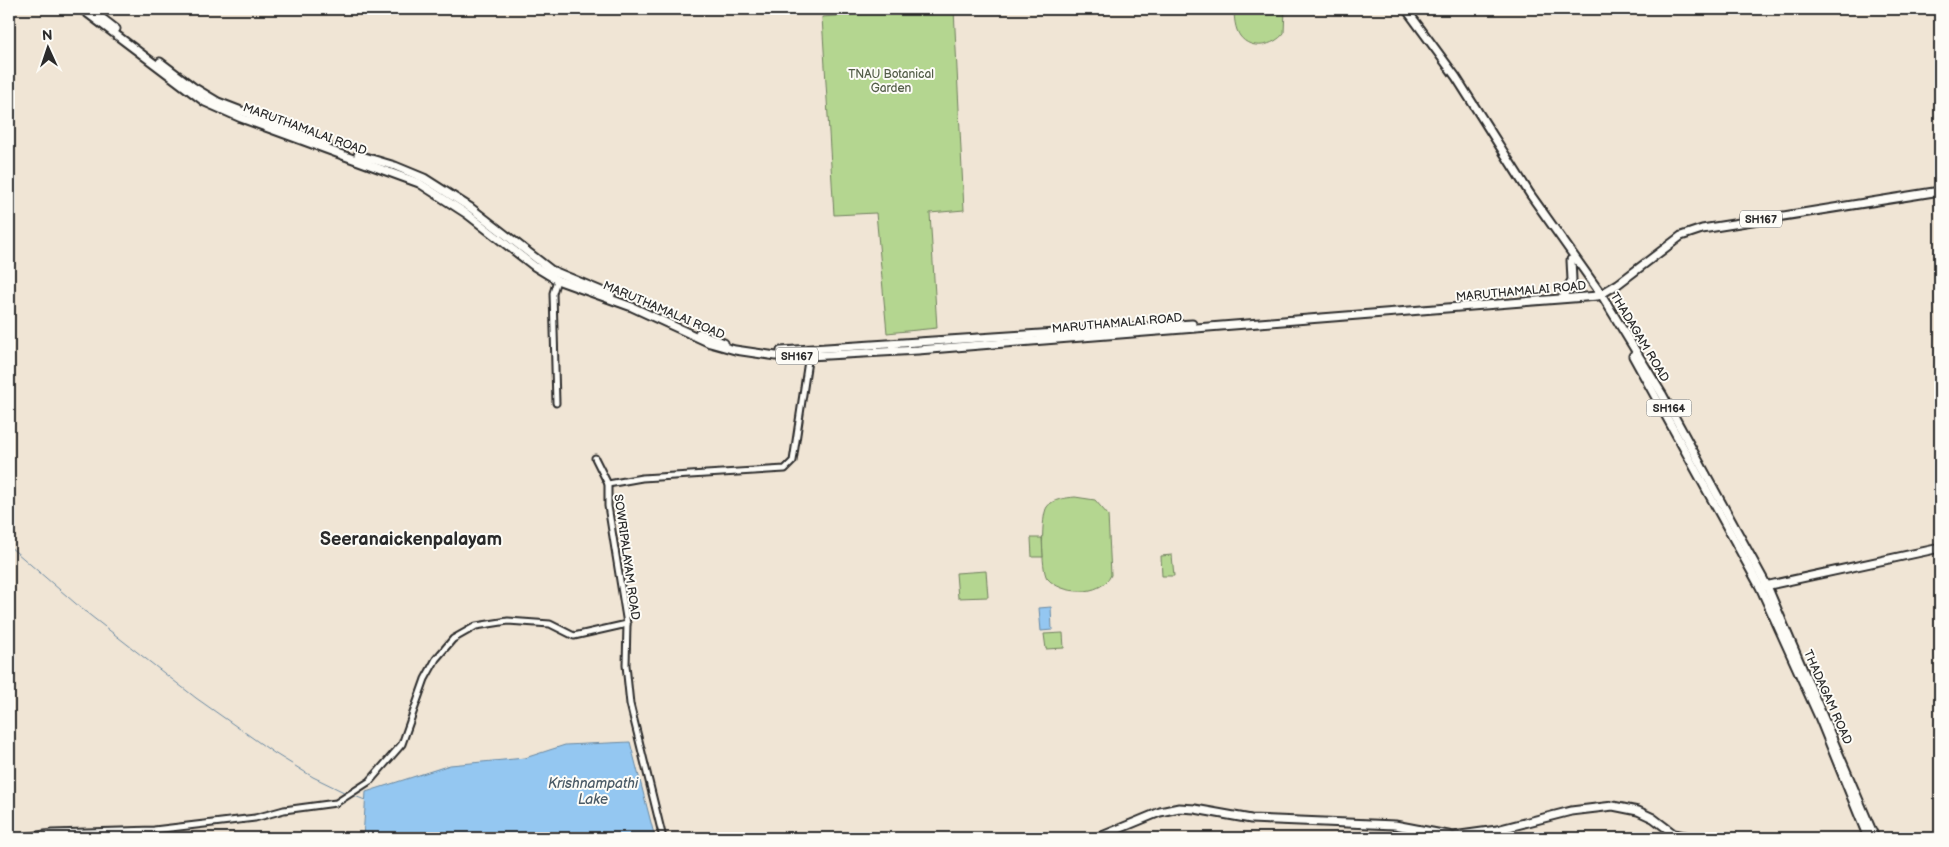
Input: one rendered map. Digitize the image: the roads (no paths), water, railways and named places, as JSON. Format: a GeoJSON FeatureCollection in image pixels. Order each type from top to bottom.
{"type":"FeatureCollection","features":[{"type":"Feature","properties":{"kind":"main road","name":"MARUTHAMALAI ROAD"},"geometry":{"type":"LineString","coordinates":[[82,9],[205,102],[241,118],[419,183],[467,214],[534,266],[557,280],[632,307],[722,346],[761,354],[1009,344],[1586,297],[1598,294]]}},
{"type":"Feature","properties":{"kind":"main road","name":"MARUTHAMALAI ROAD"},"geometry":{"type":"LineString","coordinates":[[90,9],[206,96],[226,106],[424,178],[470,208],[522,250],[559,274],[723,342],[763,350],[809,353],[1564,294],[1598,294]]}},
{"type":"Feature","properties":{"kind":"main road","name":"THADAGAM ROAD"},"geometry":{"type":"LineString","coordinates":[[1401,9],[1446,70],[1524,193],[1571,260],[1598,294],[1603,306],[1764,586],[1868,838]]}},
{"type":"Feature","properties":{"kind":"main road","name":"THADAGAM ROAD"},"geometry":{"type":"LineString","coordinates":[[1406,9],[1456,77],[1530,194],[1598,294],[1662,394],[1764,586],[1875,838]]}},
{"type":"Feature","properties":{"kind":"main road","name":"SH167"},"geometry":{"type":"LineString","coordinates":[[1598,294],[1618,284],[1681,236],[1702,229],[1940,190]]}},
{"type":"Feature","properties":{"kind":"main road"},"geometry":{"type":"LineString","coordinates":[[1564,294],[1572,280],[1571,260]]}},
{"type":"Feature","properties":{"kind":"main road"},"geometry":{"type":"LineString","coordinates":[[1586,297],[1596,299],[1603,306]]}},
{"type":"Feature","properties":{"kind":"main road"},"geometry":{"type":"LineString","coordinates":[[1764,586],[1891,557],[1940,548]]}},
{"type":"Feature","properties":{"kind":"main road"},"geometry":{"type":"LineString","coordinates":[[1096,838],[1160,812],[1178,808],[1195,809],[1251,819],[1395,824],[1453,836],[1497,830],[1571,811],[1613,806],[1653,818],[1674,834],[1695,838]]}},
{"type":"Feature","properties":{"kind":"street"},"geometry":{"type":"LineString","coordinates":[[556,403],[553,294],[557,280]]}},
{"type":"Feature","properties":{"kind":"street","name":"SOWRIPALAYAM ROAD"},"geometry":{"type":"LineString","coordinates":[[608,484],[642,478],[786,469],[793,461],[809,353]]}},
{"type":"Feature","properties":{"kind":"street","name":"SOWRIPALAYAM ROAD"},"geometry":{"type":"LineString","coordinates":[[595,458],[608,484],[608,506],[627,624],[626,665],[630,704],[663,838]]}},
{"type":"Feature","properties":{"kind":"street"},"geometry":{"type":"LineString","coordinates":[[17,838],[52,833],[154,830],[254,818],[284,810],[336,803],[347,798],[379,772],[402,744],[425,680],[436,660],[453,639],[476,626],[508,621],[550,624],[568,634],[578,636],[627,624]]}},
{"type":"Feature","properties":{"kind":"water"},"geometry":{"type":"Polygon","coordinates":[[[1051,607],[1052,630],[1041,631],[1039,608],[1051,607]]]}},
{"type":"Feature","properties":{"kind":"water","name":"Krishnampathi Lake"},"geometry":{"type":"Polygon","coordinates":[[[630,742],[655,838],[363,838],[366,792],[450,765],[525,758],[565,745],[630,742]]]}},
{"type":"Feature","properties":{"kind":"waterway"},"geometry":{"type":"LineString","coordinates":[[9,546],[82,609],[196,698],[274,753],[313,777],[348,794]]}},
{"type":"Feature","properties":{"kind":"waterway"},"geometry":{"type":"LineString","coordinates":[[352,795],[365,800]]}},
{"type":"Feature","properties":{"kind":"district","name":"Seeranaickenpalayam"},"geometry":{"type":"Point","coordinates":[411,539]}},
{"type":"Feature","properties":{"kind":"park label","name":"TNAU Botanical Garden"},"geometry":{"type":"Point","coordinates":[891,81]}}]}
